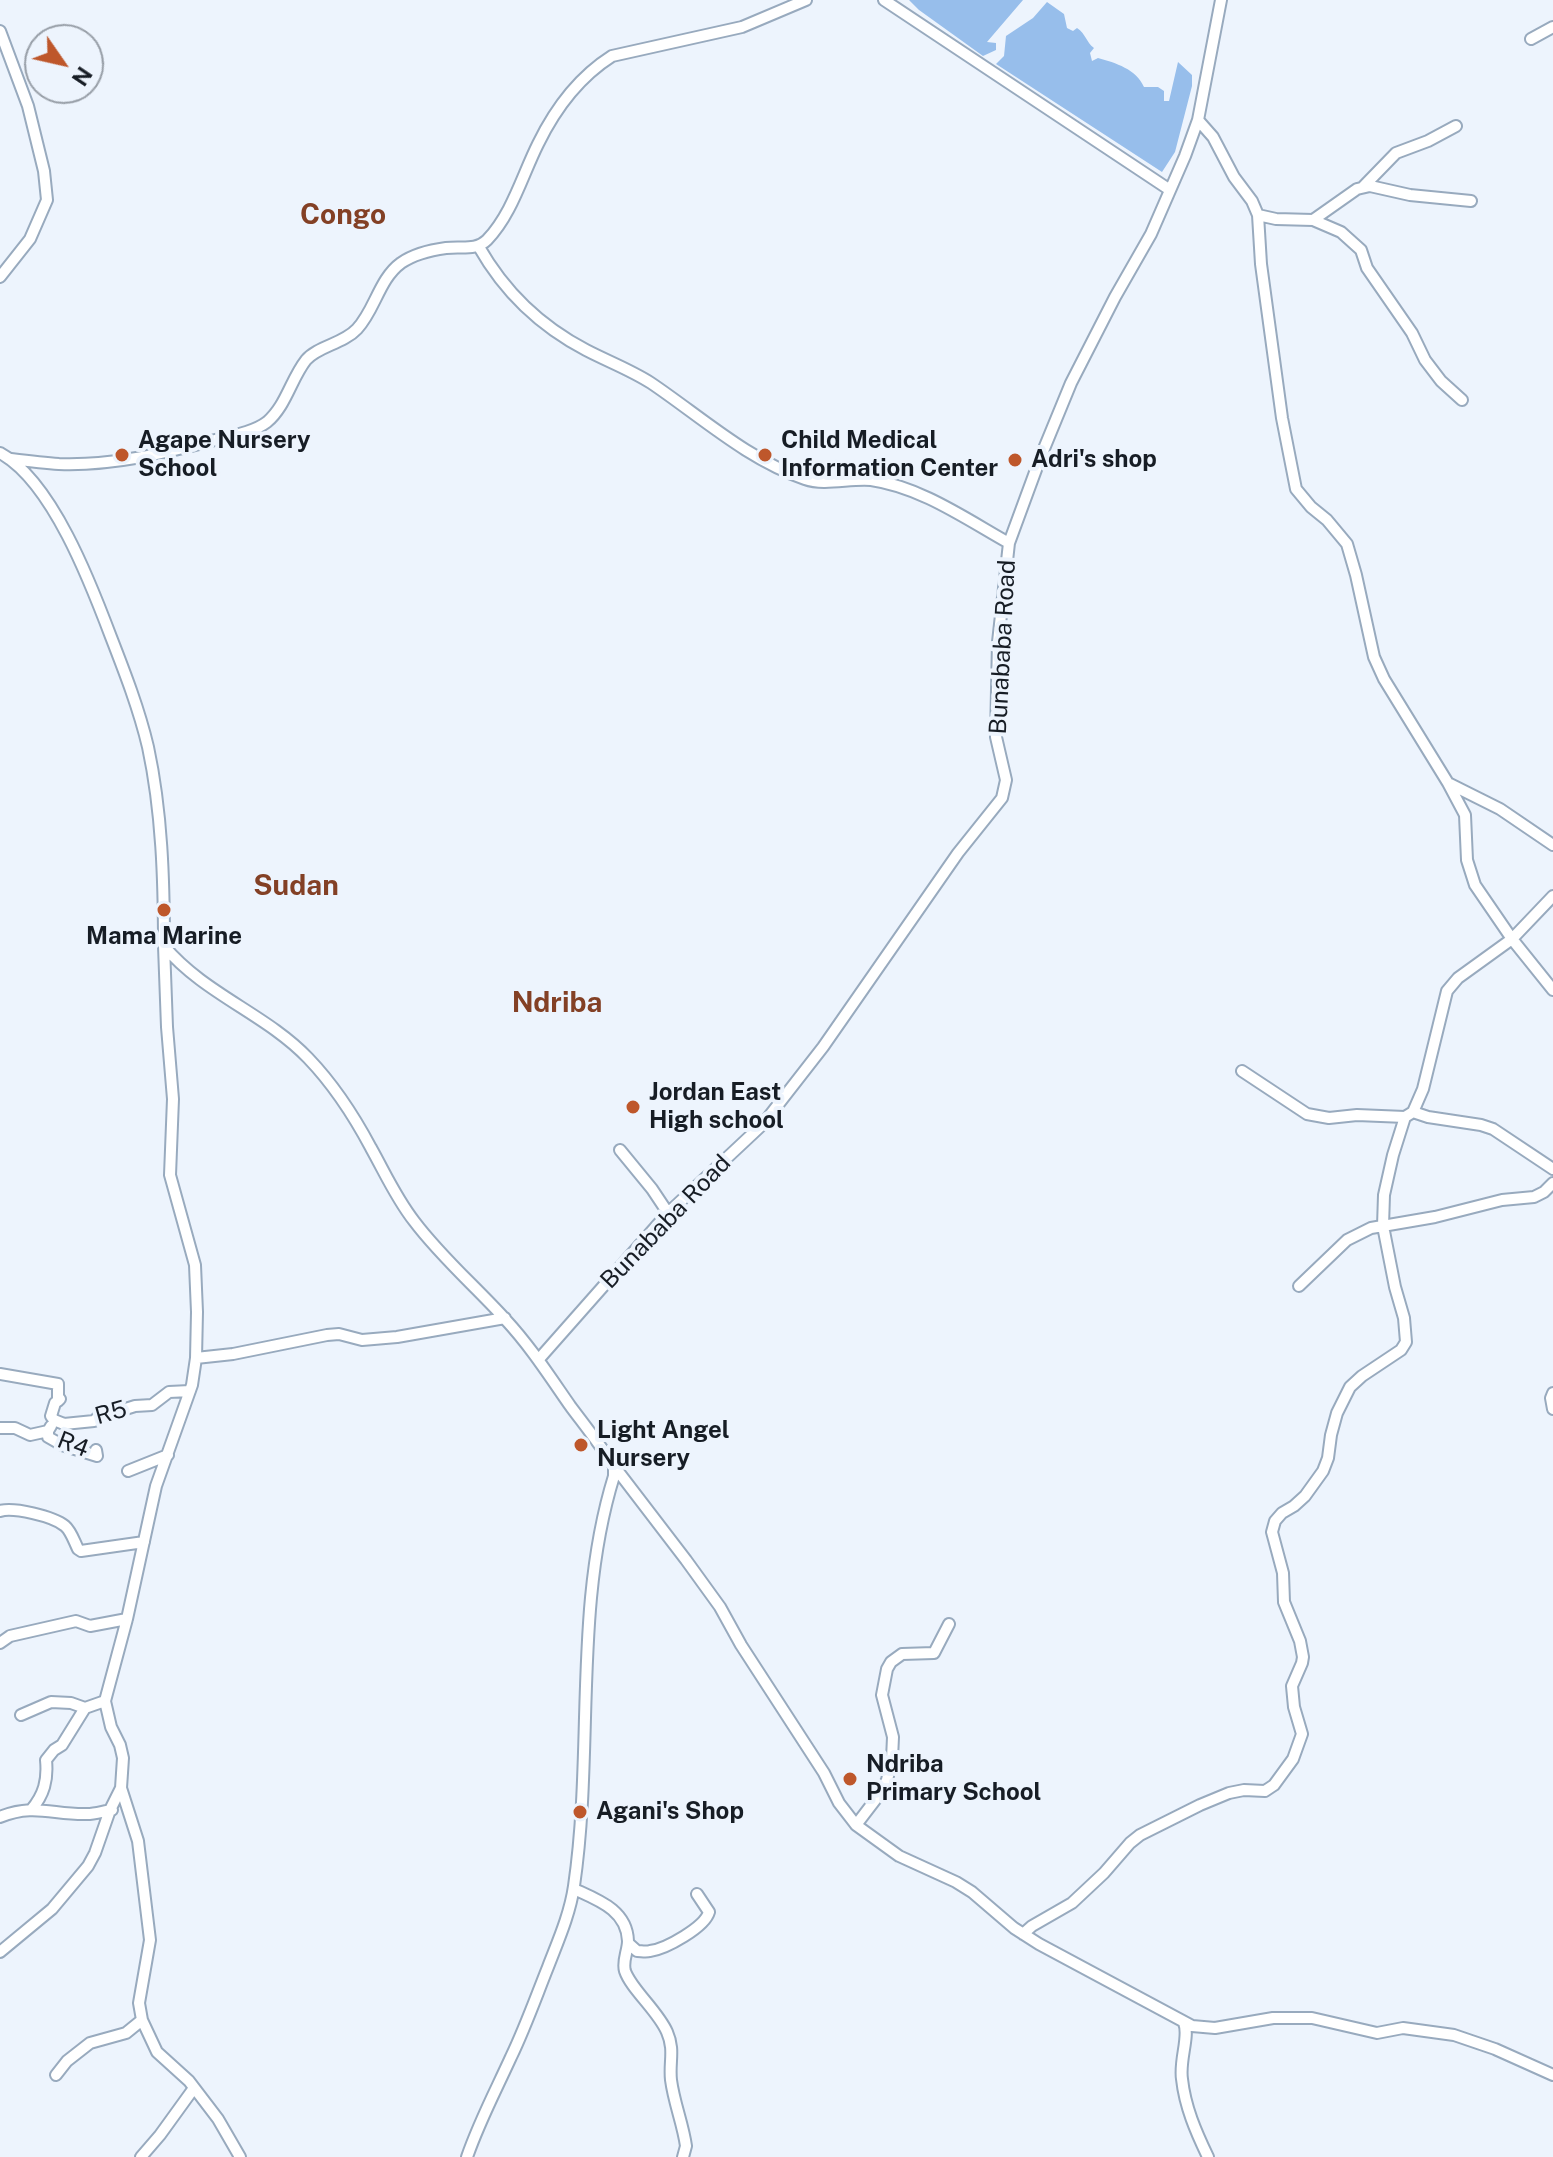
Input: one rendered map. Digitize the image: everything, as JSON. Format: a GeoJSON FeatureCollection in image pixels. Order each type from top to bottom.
{"type":"FeatureCollection","features":[{"type":"Feature","properties":{"kind":"street"},"geometry":{"type":"LineString","coordinates":[[11,459],[60,464],[132,458],[226,437],[266,423],[281,405],[307,358],[340,343],[358,328],[388,276],[400,264],[421,253],[479,247],[487,240],[515,197],[538,142],[562,103],[595,66],[612,56],[742,27],[806,0]]}},
{"type":"Feature","properties":{"kind":"street"},"geometry":{"type":"LineString","coordinates":[[884,0],[1170,190]]}},
{"type":"Feature","properties":{"kind":"street","name":"Bunababa Road"},"geometry":{"type":"LineString","coordinates":[[539,1359],[668,1213],[763,1124],[823,1047],[958,853],[1002,798],[1006,780],[996,737],[998,642],[1009,543],[1071,383],[1151,234],[1185,156],[1198,120],[1221,0]]}},
{"type":"Feature","properties":{"kind":"street"},"geometry":{"type":"LineString","coordinates":[[1531,39],[1553,27]]}},
{"type":"Feature","properties":{"kind":"street"},"geometry":{"type":"LineString","coordinates":[[0,31],[28,106],[44,171],[47,200],[30,239],[0,277]]}},
{"type":"Feature","properties":{"kind":"street"},"geometry":{"type":"LineString","coordinates":[[1198,120],[1213,137],[1258,215],[1261,264],[1280,403],[1296,489],[1347,544],[1374,657],[1465,815],[1467,860],[1475,885],[1512,939],[1553,990]]}},
{"type":"Feature","properties":{"kind":"street"},"geometry":{"type":"LineString","coordinates":[[1363,187],[1396,153],[1456,126]]}},
{"type":"Feature","properties":{"kind":"street"},"geometry":{"type":"LineString","coordinates":[[1313,220],[1357,189],[1370,186],[1410,195],[1471,201]]}},
{"type":"Feature","properties":{"kind":"street"},"geometry":{"type":"LineString","coordinates":[[1258,215],[1313,220],[1341,232],[1361,250],[1367,268],[1412,333],[1425,360],[1441,381],[1462,400]]}},
{"type":"Feature","properties":{"kind":"street"},"geometry":{"type":"LineString","coordinates":[[479,247],[491,269],[510,292],[556,334],[646,380],[721,435],[784,471],[809,481],[870,480],[903,488],[1009,543]]}},
{"type":"Feature","properties":{"kind":"street"},"geometry":{"type":"LineString","coordinates":[[0,453],[11,459],[36,486],[69,536],[95,595],[148,748],[163,856],[167,1027],[173,1099],[170,1175],[195,1265],[196,1358],[190,1391],[156,1486],[127,1619],[105,1701],[123,1758],[121,1788],[138,1841],[150,1940],[139,2003],[142,2020],[157,2052],[194,2088],[218,2119],[240,2157]]}},
{"type":"Feature","properties":{"kind":"street"},"geometry":{"type":"LineString","coordinates":[[1448,783],[1500,809],[1553,845]]}},
{"type":"Feature","properties":{"kind":"street"},"geometry":{"type":"LineString","coordinates":[[1023,1934],[1072,1903],[1140,1835],[1229,1793],[1265,1791],[1274,1785],[1293,1759],[1302,1734],[1292,1686],[1303,1657],[1295,1625],[1284,1602],[1283,1573],[1272,1532],[1275,1521],[1305,1496],[1323,1471],[1337,1413],[1350,1387],[1401,1350],[1406,1342],[1383,1226],[1386,1183],[1409,1114],[1423,1089],[1447,991],[1458,978],[1512,939],[1553,896]]}},
{"type":"Feature","properties":{"kind":"street"},"geometry":{"type":"LineString","coordinates":[[164,946],[206,986],[272,1028],[306,1055],[327,1078],[413,1220],[539,1359],[614,1466],[720,1607],[824,1773],[839,1803],[856,1825],[899,1856],[972,1892],[1023,1934],[1184,2023],[1215,2028],[1273,2018],[1312,2018],[1377,2033],[1403,2028],[1454,2035],[1553,2075]]}},
{"type":"Feature","properties":{"kind":"street"},"geometry":{"type":"LineString","coordinates":[[1242,1071],[1307,1114],[1317,1117],[1409,1114],[1481,1125],[1493,1129],[1553,1169]]}},
{"type":"Feature","properties":{"kind":"street"},"geometry":{"type":"LineString","coordinates":[[620,1150],[668,1213]]}},
{"type":"Feature","properties":{"kind":"street"},"geometry":{"type":"LineString","coordinates":[[1299,1286],[1347,1240],[1371,1228],[1435,1217],[1502,1200],[1534,1197],[1553,1183]]}},
{"type":"Feature","properties":{"kind":"street"},"geometry":{"type":"LineString","coordinates":[[196,1358],[233,1354],[327,1335],[345,1334],[362,1340],[397,1337],[505,1318]]}},
{"type":"Feature","properties":{"kind":"street","name":"R5"},"geometry":{"type":"LineString","coordinates":[[0,1374],[58,1384],[59,1400],[51,1416],[64,1424],[94,1421],[101,1414],[152,1405],[169,1392],[190,1391]]}},
{"type":"Feature","properties":{"kind":"street"},"geometry":{"type":"LineString","coordinates":[[1553,1393],[1553,1409]]}},
{"type":"Feature","properties":{"kind":"street"},"geometry":{"type":"LineString","coordinates":[[0,1428],[15,1428],[30,1435],[48,1431],[54,1420]]}},
{"type":"Feature","properties":{"kind":"street","name":"R4"},"geometry":{"type":"LineString","coordinates":[[48,1431],[48,1437],[62,1445],[97,1456],[96,1450]]}},
{"type":"Feature","properties":{"kind":"street"},"geometry":{"type":"LineString","coordinates":[[128,1471],[168,1455]]}},
{"type":"Feature","properties":{"kind":"street"},"geometry":{"type":"LineString","coordinates":[[467,2157],[524,2029],[564,1928],[574,1889],[584,1799],[587,1677],[595,1561],[614,1466]]}},
{"type":"Feature","properties":{"kind":"street"},"geometry":{"type":"LineString","coordinates":[[0,1498],[5,1509],[56,1520],[68,1528],[81,1551],[144,1542]]}},
{"type":"Feature","properties":{"kind":"street"},"geometry":{"type":"LineString","coordinates":[[0,1643],[10,1636],[76,1621],[90,1626],[127,1619]]}},
{"type":"Feature","properties":{"kind":"street"},"geometry":{"type":"LineString","coordinates":[[856,1825],[879,1795],[890,1769],[893,1737],[882,1695],[887,1669],[902,1654],[934,1653],[949,1624]]}},
{"type":"Feature","properties":{"kind":"street"},"geometry":{"type":"LineString","coordinates":[[31,1810],[43,1792],[46,1760],[62,1745],[85,1708],[105,1701]]}},
{"type":"Feature","properties":{"kind":"street"},"geometry":{"type":"LineString","coordinates":[[21,1715],[51,1702],[71,1703],[85,1708]]}},
{"type":"Feature","properties":{"kind":"street"},"geometry":{"type":"LineString","coordinates":[[0,1952],[38,1923],[88,1866],[121,1788]]}},
{"type":"Feature","properties":{"kind":"street"},"geometry":{"type":"LineString","coordinates":[[0,1817],[18,1810],[87,1814],[127,1807]]}},
{"type":"Feature","properties":{"kind":"street"},"geometry":{"type":"LineString","coordinates":[[574,1889],[611,1908],[622,1919],[628,1943],[625,1971],[664,2025],[671,2042],[671,2076],[686,2146],[683,2157]]}},
{"type":"Feature","properties":{"kind":"street"},"geometry":{"type":"LineString","coordinates":[[628,1943],[637,1951],[650,1951],[667,1946],[692,1931],[708,1915],[697,1894]]}},
{"type":"Feature","properties":{"kind":"street"},"geometry":{"type":"LineString","coordinates":[[56,2075],[67,2061],[90,2043],[126,2033],[142,2020]]}},
{"type":"Feature","properties":{"kind":"street"},"geometry":{"type":"LineString","coordinates":[[1184,2023],[1187,2030],[1181,2076],[1191,2120],[1208,2157]]}},
{"type":"Feature","properties":{"kind":"street"},"geometry":{"type":"LineString","coordinates":[[141,2157],[151,2148],[194,2088]]}},
{"type":"Feature","properties":{"kind":"shaded area"},"geometry":{"type":"Polygon","coordinates":[[[909,0],[1023,0],[987,42],[996,43],[996,50],[983,56],[909,0]]]}},
{"type":"Feature","properties":{"kind":"shaded area"},"geometry":{"type":"Polygon","coordinates":[[[1047,2],[1064,14],[1067,28],[1073,31],[1077,28],[1094,48],[1090,53],[1092,61],[1098,58],[1125,68],[1144,87],[1158,87],[1164,91],[1164,101],[1169,101],[1178,62],[1192,75],[1175,152],[1162,172],[996,64],[1004,56],[1006,36],[1033,18],[1047,2]]]}},
{"type":"Feature","properties":{"kind":"place","name":"Agape Nursery School"},"geometry":{"type":"Point","coordinates":[122,455]}},
{"type":"Feature","properties":{"kind":"place","name":"Child Medical Information Center"},"geometry":{"type":"Point","coordinates":[765,455]}},
{"type":"Feature","properties":{"kind":"place","name":"Adri's shop"},"geometry":{"type":"Point","coordinates":[1015,460]}},
{"type":"Feature","properties":{"kind":"place","name":"Mama Marine"},"geometry":{"type":"Point","coordinates":[164,910]}},
{"type":"Feature","properties":{"kind":"place","name":"Jordan East High school"},"geometry":{"type":"Point","coordinates":[633,1107]}},
{"type":"Feature","properties":{"kind":"place","name":"Light Angel Nursery"},"geometry":{"type":"Point","coordinates":[581,1445]}},
{"type":"Feature","properties":{"kind":"place","name":"Ndriba Primary School"},"geometry":{"type":"Point","coordinates":[850,1779]}},
{"type":"Feature","properties":{"kind":"place","name":"Agani's Shop"},"geometry":{"type":"Point","coordinates":[580,1812]}},
{"type":"Feature","properties":{"kind":"district","name":"Congo"},"geometry":{"type":"Point","coordinates":[343,215]}},
{"type":"Feature","properties":{"kind":"district","name":"Sudan"},"geometry":{"type":"Point","coordinates":[296,886]}},
{"type":"Feature","properties":{"kind":"district","name":"Ndriba"},"geometry":{"type":"Point","coordinates":[557,1003]}}]}
